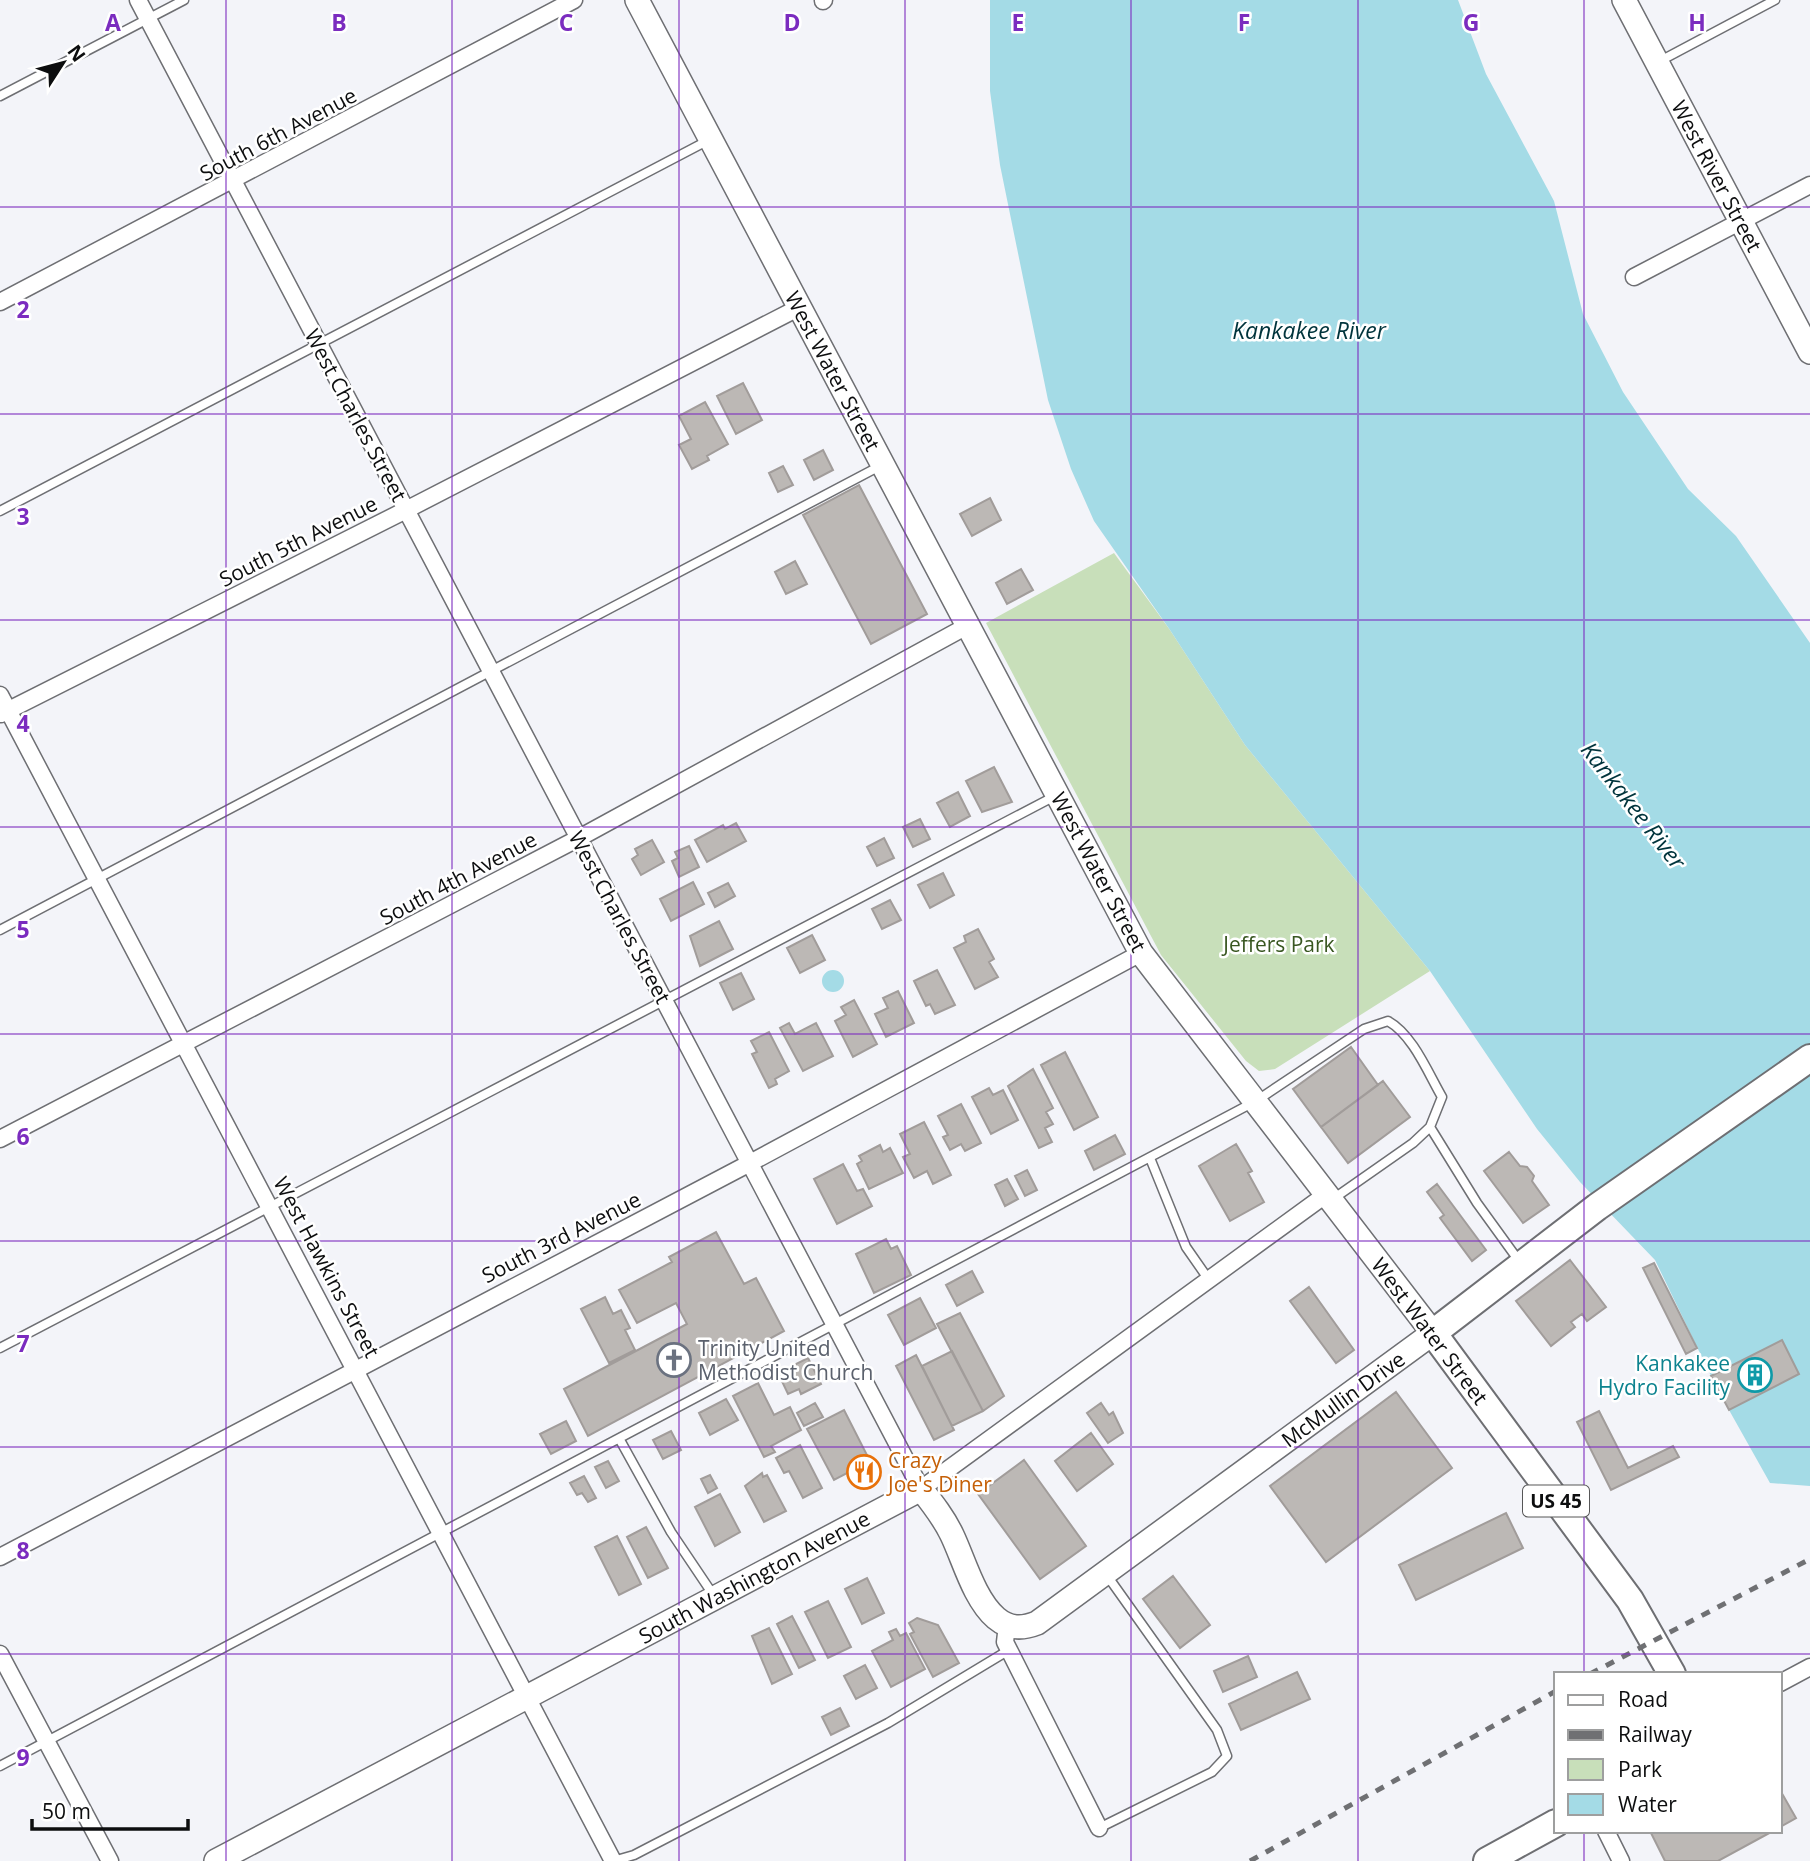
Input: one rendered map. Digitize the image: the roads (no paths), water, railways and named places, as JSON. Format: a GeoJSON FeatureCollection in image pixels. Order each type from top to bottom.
{"type":"FeatureCollection","features":[{"type":"Feature","properties":{"kind":"main road","name":"West Water Street"},"geometry":{"type":"LineString","coordinates":[[637,0],[1141,953],[1433,1333],[1630,1601],[1671,1672]]}},
{"type":"Feature","properties":{"kind":"main road","name":"West River Street"},"geometry":{"type":"LineString","coordinates":[[1624,0],[1810,352]]}},
{"type":"Feature","properties":{"kind":"main road","name":"McMullin Drive"},"geometry":{"type":"LineString","coordinates":[[1007,1625],[1023,1628],[1037,1623],[1433,1333],[1597,1206],[1810,1058]]}},
{"type":"Feature","properties":{"kind":"main road","name":"South Washington Avenue"},"geometry":{"type":"LineString","coordinates":[[216,1861],[921,1489]]}},
{"type":"Feature","properties":{"kind":"main road","name":"West Charles Street"},"geometry":{"type":"LineString","coordinates":[[921,1489],[939,1511],[982,1599],[994,1617],[1007,1625]]}},
{"type":"Feature","properties":{"kind":"main road"},"geometry":{"type":"LineString","coordinates":[[1487,1861],[1554,1824]]}},
{"type":"Feature","properties":{"kind":"street","name":"West Charles Street"},"geometry":{"type":"LineString","coordinates":[[138,0],[921,1489]]}},
{"type":"Feature","properties":{"kind":"street","name":"South 6th Avenue"},"geometry":{"type":"LineString","coordinates":[[0,302],[234,182],[574,0]]}},
{"type":"Feature","properties":{"kind":"street"},"geometry":{"type":"LineString","coordinates":[[1634,277],[1810,185]]}},
{"type":"Feature","properties":{"kind":"street","name":"South 5th Avenue"},"geometry":{"type":"LineString","coordinates":[[4,713],[800,307]]}},
{"type":"Feature","properties":{"kind":"street","name":"South 4th Avenue"},"geometry":{"type":"LineString","coordinates":[[0,1139],[579,838],[967,626]]}},
{"type":"Feature","properties":{"kind":"street","name":"West Hawkins Street"},"geometry":{"type":"LineString","coordinates":[[0,695],[4,713],[97,878],[185,1043],[613,1861]]}},
{"type":"Feature","properties":{"kind":"street","name":"South 3rd Avenue"},"geometry":{"type":"LineString","coordinates":[[0,1557],[356,1367],[750,1163],[1141,953]]}},
{"type":"Feature","properties":{"kind":"street","name":"South Washington Avenue"},"geometry":{"type":"LineString","coordinates":[[921,1489],[1209,1280],[1330,1196]]}},
{"type":"Feature","properties":{"kind":"street"},"geometry":{"type":"LineString","coordinates":[[1007,1625],[1005,1642],[1099,1828]]}},
{"type":"Feature","properties":{"kind":"street"},"geometry":{"type":"LineString","coordinates":[[0,1654],[110,1861]]}},
{"type":"Feature","properties":{"kind":"street"},"geometry":{"type":"LineString","coordinates":[[1782,1682],[1810,1667]]}},
{"type":"Feature","properties":{"kind":"street"},"geometry":{"type":"LineString","coordinates":[[1607,1833],[1621,1861]]}},
{"type":"Feature","properties":{"kind":"lane"},"geometry":{"type":"LineString","coordinates":[[0,96],[184,0]]}},
{"type":"Feature","properties":{"kind":"lane"},"geometry":{"type":"LineString","coordinates":[[1657,62],[1775,0]]}},
{"type":"Feature","properties":{"kind":"lane"},"geometry":{"type":"LineString","coordinates":[[0,511],[711,139]]}},
{"type":"Feature","properties":{"kind":"lane"},"geometry":{"type":"LineString","coordinates":[[0,930],[882,465]]}},
{"type":"Feature","properties":{"kind":"lane"},"geometry":{"type":"LineString","coordinates":[[0,1348],[1057,795]]}},
{"type":"Feature","properties":{"kind":"lane"},"geometry":{"type":"LineString","coordinates":[[0,1766],[1150,1158],[1256,1101],[1364,1029],[1388,1021],[1397,1026],[1413,1048],[1442,1097],[1430,1126],[1413,1143],[1330,1196]]}},
{"type":"Feature","properties":{"kind":"lane"},"geometry":{"type":"LineString","coordinates":[[1430,1126],[1477,1203],[1521,1265]]}},
{"type":"Feature","properties":{"kind":"lane"},"geometry":{"type":"LineString","coordinates":[[1150,1158],[1186,1247],[1209,1280]]}},
{"type":"Feature","properties":{"kind":"lane"},"geometry":{"type":"LineString","coordinates":[[620,1440],[671,1532],[715,1598]]}},
{"type":"Feature","properties":{"kind":"lane"},"geometry":{"type":"LineString","coordinates":[[1099,1828],[1212,1772],[1227,1756],[1217,1730],[1105,1574]]}},
{"type":"Feature","properties":{"kind":"lane"},"geometry":{"type":"LineString","coordinates":[[613,1861],[634,1855],[888,1723],[1009,1650]]}},
{"type":"Feature","properties":{"kind":"water","name":"Kankakee River"},"geometry":{"type":"Polygon","coordinates":[[[990,0],[1458,0],[1486,74],[1554,201],[1583,314],[1623,392],[1688,489],[1736,536],[1810,643],[1810,1486],[1770,1483],[1729,1410],[1799,1374],[1782,1340],[1711,1376],[1655,1260],[1580,1182],[1537,1129],[1430,971],[1245,745],[1094,521],[1071,469],[1048,400],[1000,165],[990,91],[990,0]]]}},
{"type":"Feature","properties":{"kind":"water"},"geometry":{"type":"Polygon","coordinates":[[[829,970],[837,970],[844,977],[844,985],[837,992],[829,992],[822,985],[822,977],[829,970]]]}},
{"type":"Feature","properties":{"kind":"railway"},"geometry":{"type":"LineString","coordinates":[[1594,1672],[1810,1559]]}},
{"type":"Feature","properties":{"kind":"railway"},"geometry":{"type":"LineString","coordinates":[[1250,1861],[1554,1692]]}},
{"type":"Feature","properties":{"kind":"place","name":"Trinity United Methodist Church"},"geometry":{"type":"Point","coordinates":[674,1360]}},
{"type":"Feature","properties":{"kind":"place","name":"Kankakee Hydro Facility"},"geometry":{"type":"Point","coordinates":[1755,1375]}},
{"type":"Feature","properties":{"kind":"place","name":"Crazy Joe's Diner"},"geometry":{"type":"Point","coordinates":[864,1472]}},
{"type":"Feature","properties":{"kind":"park label","name":"Jeffers Park"},"geometry":{"type":"Point","coordinates":[1279,944]}}]}
